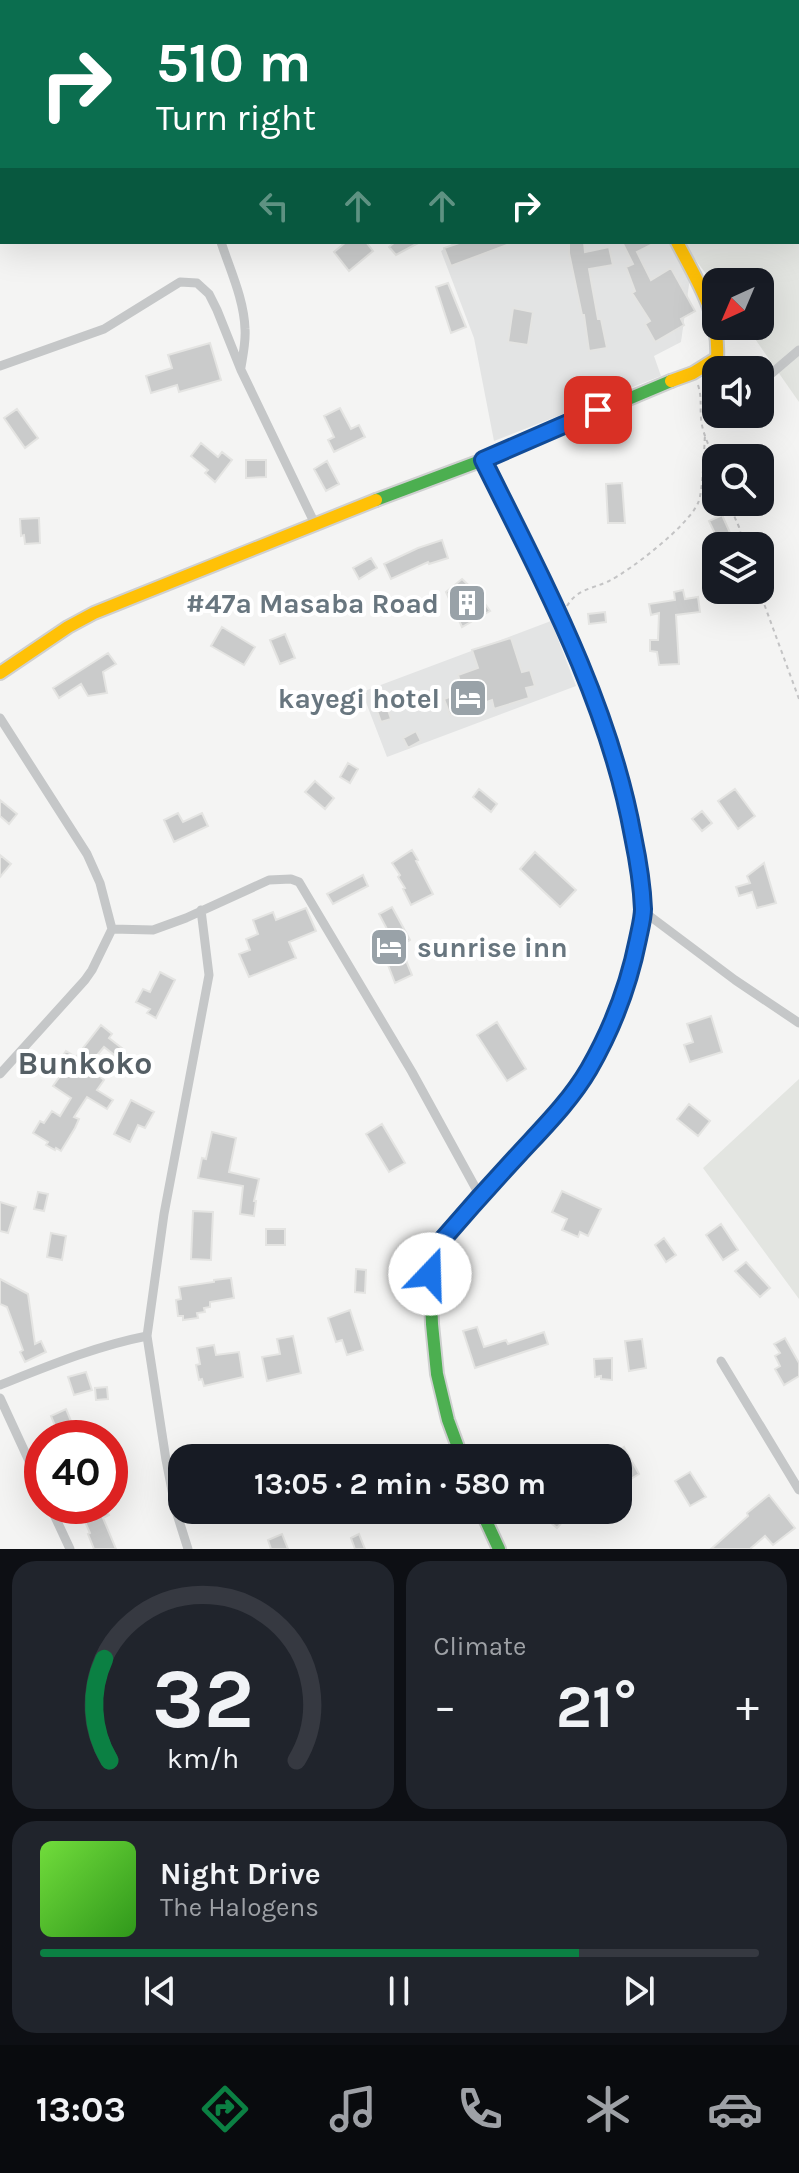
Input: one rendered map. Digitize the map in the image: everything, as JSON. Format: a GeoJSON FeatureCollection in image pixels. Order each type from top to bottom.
{"type":"FeatureCollection","features":[{"type":"Feature","properties":{"kind":"street"},"geometry":{"type":"LineString","coordinates":[[223,244],[244,320],[241,370]]}},
{"type":"Feature","properties":{"kind":"street"},"geometry":{"type":"LineString","coordinates":[[678,244],[713,320],[718,336],[717,356]]}},
{"type":"Feature","properties":{"kind":"street"},"geometry":{"type":"LineString","coordinates":[[0,366],[104,329],[180,282],[197,283],[209,294],[241,370],[315,524]]}},
{"type":"Feature","properties":{"kind":"street"},"geometry":{"type":"LineString","coordinates":[[774,371],[799,350]]}},
{"type":"Feature","properties":{"kind":"street"},"geometry":{"type":"LineString","coordinates":[[0,673],[81,618],[415,484],[483,460],[702,367]]}},
{"type":"Feature","properties":{"kind":"street"},"geometry":{"type":"LineString","coordinates":[[457,1444],[437,1374],[430,1274],[434,1256],[443,1239],[561,1107],[587,1071],[608,1032],[626,985],[643,911],[640,871],[626,795],[595,700],[560,618],[483,460]]}},
{"type":"Feature","properties":{"kind":"street"},"geometry":{"type":"LineString","coordinates":[[0,718],[87,854],[100,883],[112,929],[85,980],[0,1074]]}},
{"type":"Feature","properties":{"kind":"street"},"geometry":{"type":"LineString","coordinates":[[112,929],[153,930],[269,880],[291,879],[299,882],[412,1072],[480,1196]]}},
{"type":"Feature","properties":{"kind":"street"},"geometry":{"type":"LineString","coordinates":[[188,1549],[176,1511],[166,1460],[147,1336],[164,1214],[209,975],[201,910]]}},
{"type":"Feature","properties":{"kind":"street"},"geometry":{"type":"LineString","coordinates":[[643,911],[799,1023]]}},
{"type":"Feature","properties":{"kind":"street"},"geometry":{"type":"LineString","coordinates":[[0,1385],[88,1351],[147,1336]]}},
{"type":"Feature","properties":{"kind":"street"},"geometry":{"type":"LineString","coordinates":[[721,1361],[799,1490]]}},
{"type":"Feature","properties":{"kind":"street"},"geometry":{"type":"LineString","coordinates":[[0,1398],[24,1450]]}},
{"type":"Feature","properties":{"kind":"street"},"geometry":{"type":"LineString","coordinates":[[58,1524],[70,1549]]}},
{"type":"Feature","properties":{"kind":"street"},"geometry":{"type":"LineString","coordinates":[[487,1524],[499,1549]]}},
{"type":"Feature","properties":{"kind":"path"},"geometry":{"type":"LineString","coordinates":[[693,373],[702,396],[701,417],[709,444]]}},
{"type":"Feature","properties":{"kind":"path"},"geometry":{"type":"LineString","coordinates":[[560,618],[572,597],[638,563],[685,520],[699,502],[705,435]]}},
{"type":"Feature","properties":{"kind":"path"},"geometry":{"type":"LineString","coordinates":[[764,604],[799,699]]}},
{"type":"Feature","properties":{"kind":"shaded area"},"geometry":{"type":"Polygon","coordinates":[[[452,244],[695,244],[681,342],[654,356],[661,376],[494,441],[474,338],[441,251],[452,244]]]}},
{"type":"Feature","properties":{"kind":"shaded area"},"geometry":{"type":"Polygon","coordinates":[[[684,244],[799,244],[799,402],[774,366],[774,356],[767,356],[756,340],[774,340],[774,268],[702,268],[684,244]]]}},
{"type":"Feature","properties":{"kind":"shaded area","name":"kayegi hotel"},"geometry":{"type":"Polygon","coordinates":[[[551,621],[576,686],[387,757],[362,692],[551,621]]]}},
{"type":"Feature","properties":{"kind":"shaded area"},"geometry":{"type":"Polygon","coordinates":[[[799,1079],[799,1299],[703,1168],[799,1079]]]}},
{"type":"Feature","properties":{"kind":"building"},"geometry":{"type":"Polygon","coordinates":[[[344,244],[368,244],[373,251],[349,271],[334,252],[344,244]]]}},
{"type":"Feature","properties":{"kind":"building"},"geometry":{"type":"Polygon","coordinates":[[[393,244],[416,244],[396,255],[389,247],[393,244]]]}},
{"type":"Feature","properties":{"kind":"building"},"geometry":{"type":"Polygon","coordinates":[[[456,244],[509,244],[451,266],[444,248],[456,244]]]}},
{"type":"Feature","properties":{"kind":"building"},"geometry":{"type":"Polygon","coordinates":[[[569,244],[584,244],[585,252],[609,247],[613,265],[589,269],[607,348],[589,351],[569,244]]]}},
{"type":"Feature","properties":{"kind":"building"},"geometry":{"type":"Polygon","coordinates":[[[623,244],[653,244],[637,252],[651,280],[671,268],[695,311],[681,319],[684,325],[655,342],[645,324],[650,321],[632,293],[635,291],[626,267],[633,264],[623,244]]]}},
{"type":"Feature","properties":{"kind":"building"},"geometry":{"type":"Polygon","coordinates":[[[448,283],[466,327],[451,333],[436,287],[448,283]]]}},
{"type":"Feature","properties":{"kind":"building"},"geometry":{"type":"Polygon","coordinates":[[[513,308],[533,312],[528,345],[508,342],[513,308]]]}},
{"type":"Feature","properties":{"kind":"building"},"geometry":{"type":"Polygon","coordinates":[[[210,343],[221,380],[179,392],[177,385],[151,393],[146,376],[172,368],[168,355],[210,343]]]}},
{"type":"Feature","properties":{"kind":"building"},"geometry":{"type":"Polygon","coordinates":[[[340,408],[351,429],[359,425],[365,437],[334,452],[328,440],[334,437],[324,416],[340,408]]]}},
{"type":"Feature","properties":{"kind":"building"},"geometry":{"type":"Polygon","coordinates":[[[17,409],[38,438],[25,448],[4,418],[17,409]]]}},
{"type":"Feature","properties":{"kind":"building"},"geometry":{"type":"Polygon","coordinates":[[[201,443],[218,457],[222,452],[232,460],[215,482],[205,473],[208,470],[191,456],[201,443]]]}},
{"type":"Feature","properties":{"kind":"building"},"geometry":{"type":"Polygon","coordinates":[[[246,460],[266,460],[266,477],[246,478],[246,460]]]}},
{"type":"Feature","properties":{"kind":"building"},"geometry":{"type":"Polygon","coordinates":[[[327,461],[339,484],[326,491],[314,469],[327,461]]]}},
{"type":"Feature","properties":{"kind":"building"},"geometry":{"type":"Polygon","coordinates":[[[622,483],[625,523],[608,523],[606,484],[622,483]]]}},
{"type":"Feature","properties":{"kind":"building"},"geometry":{"type":"Polygon","coordinates":[[[722,516],[730,532],[714,532],[709,521],[722,516]]]}},
{"type":"Feature","properties":{"kind":"building"},"geometry":{"type":"Polygon","coordinates":[[[39,518],[40,543],[25,544],[20,519],[39,518]]]}},
{"type":"Feature","properties":{"kind":"building"},"geometry":{"type":"Polygon","coordinates":[[[442,540],[448,558],[428,562],[391,579],[384,564],[442,540]]]}},
{"type":"Feature","properties":{"kind":"building"},"geometry":{"type":"Polygon","coordinates":[[[371,558],[377,568],[359,579],[353,568],[371,558]]]}},
{"type":"Feature","properties":{"kind":"building","name":"#47a Masaba Road"},"geometry":{"type":"Polygon","coordinates":[[[462,579],[490,611],[462,627],[446,592],[462,579]]]}},
{"type":"Feature","properties":{"kind":"building"},"geometry":{"type":"Polygon","coordinates":[[[683,590],[685,599],[698,597],[700,612],[676,615],[679,664],[659,665],[657,652],[650,651],[650,640],[658,640],[659,613],[651,615],[649,604],[675,600],[674,592],[683,590]]]}},
{"type":"Feature","properties":{"kind":"building"},"geometry":{"type":"Polygon","coordinates":[[[605,612],[606,622],[589,624],[588,614],[605,612]]]}},
{"type":"Feature","properties":{"kind":"building"},"geometry":{"type":"Polygon","coordinates":[[[222,627],[255,647],[244,665],[211,646],[222,627]]]}},
{"type":"Feature","properties":{"kind":"building"},"geometry":{"type":"Polygon","coordinates":[[[285,634],[295,658],[280,664],[270,640],[285,634]]]}},
{"type":"Feature","properties":{"kind":"building"},"geometry":{"type":"Polygon","coordinates":[[[511,638],[522,672],[530,670],[535,686],[526,688],[529,698],[494,709],[492,700],[450,715],[444,699],[463,692],[458,675],[478,668],[472,650],[511,638]]]}},
{"type":"Feature","properties":{"kind":"building"},"geometry":{"type":"Polygon","coordinates":[[[108,653],[116,664],[103,672],[107,693],[88,696],[81,684],[59,698],[53,688],[108,653]]]}},
{"type":"Feature","properties":{"kind":"building"},"geometry":{"type":"Polygon","coordinates":[[[385,701],[391,719],[381,722],[375,705],[385,701]]]}},
{"type":"Feature","properties":{"kind":"building"},"geometry":{"type":"Polygon","coordinates":[[[416,731],[421,741],[408,748],[403,738],[416,731]]]}},
{"type":"Feature","properties":{"kind":"building"},"geometry":{"type":"Polygon","coordinates":[[[348,763],[358,769],[350,783],[340,777],[348,763]]]}},
{"type":"Feature","properties":{"kind":"building"},"geometry":{"type":"Polygon","coordinates":[[[315,781],[334,798],[325,809],[305,792],[315,781]]]}},
{"type":"Feature","properties":{"kind":"building"},"geometry":{"type":"Polygon","coordinates":[[[479,789],[497,804],[491,812],[473,797],[479,789]]]}},
{"type":"Feature","properties":{"kind":"building"},"geometry":{"type":"Polygon","coordinates":[[[735,789],[755,816],[738,829],[718,801],[735,789]]]}},
{"type":"Feature","properties":{"kind":"building"},"geometry":{"type":"Polygon","coordinates":[[[0,800],[17,814],[9,824],[0,816],[0,800]]]}},
{"type":"Feature","properties":{"kind":"building"},"geometry":{"type":"Polygon","coordinates":[[[702,811],[712,823],[702,831],[692,819],[702,811]]]}},
{"type":"Feature","properties":{"kind":"building"},"geometry":{"type":"Polygon","coordinates":[[[178,813],[183,822],[202,813],[208,826],[174,842],[164,820],[178,813]]]}},
{"type":"Feature","properties":{"kind":"building"},"geometry":{"type":"Polygon","coordinates":[[[412,850],[433,894],[411,905],[392,863],[412,850]]]}},
{"type":"Feature","properties":{"kind":"building"},"geometry":{"type":"Polygon","coordinates":[[[535,852],[576,890],[560,907],[520,869],[535,852]]]}},
{"type":"Feature","properties":{"kind":"building"},"geometry":{"type":"Polygon","coordinates":[[[0,855],[11,864],[0,877],[0,855]]]}},
{"type":"Feature","properties":{"kind":"building"},"geometry":{"type":"Polygon","coordinates":[[[764,863],[776,903],[757,908],[752,892],[739,896],[736,887],[750,883],[747,876],[764,863]]]}},
{"type":"Feature","properties":{"kind":"building"},"geometry":{"type":"Polygon","coordinates":[[[363,875],[368,886],[333,904],[327,894],[363,875]]]}},
{"type":"Feature","properties":{"kind":"building"},"geometry":{"type":"Polygon","coordinates":[[[392,907],[410,940],[397,948],[379,914],[392,907]]]}},
{"type":"Feature","properties":{"kind":"building"},"geometry":{"type":"Polygon","coordinates":[[[306,908],[316,931],[289,942],[296,958],[249,977],[239,954],[250,950],[246,939],[258,934],[253,920],[273,912],[276,920],[306,908]]]}},
{"type":"Feature","properties":{"kind":"building"},"geometry":{"type":"Polygon","coordinates":[[[405,958],[412,975],[395,983],[388,965],[405,958]]]}},
{"type":"Feature","properties":{"kind":"building"},"geometry":{"type":"Polygon","coordinates":[[[160,972],[175,980],[156,1018],[147,1013],[150,1009],[136,1002],[143,989],[150,992],[160,972]]]}},
{"type":"Feature","properties":{"kind":"building"},"geometry":{"type":"Polygon","coordinates":[[[711,1016],[722,1052],[690,1062],[684,1045],[693,1042],[687,1024],[711,1016]]]}},
{"type":"Feature","properties":{"kind":"building"},"geometry":{"type":"Polygon","coordinates":[[[497,1022],[526,1069],[507,1081],[477,1035],[497,1022]]]}},
{"type":"Feature","properties":{"kind":"building"},"geometry":{"type":"Polygon","coordinates":[[[101,1025],[112,1034],[109,1038],[123,1049],[117,1057],[104,1047],[88,1066],[104,1080],[97,1090],[113,1100],[107,1109],[87,1097],[74,1117],[79,1119],[75,1128],[61,1151],[55,1150],[33,1133],[40,1121],[44,1123],[52,1111],[60,1116],[71,1098],[53,1086],[65,1069],[57,1064],[66,1051],[76,1057],[101,1025]]]}},
{"type":"Feature","properties":{"kind":"building"},"geometry":{"type":"Polygon","coordinates":[[[131,1100],[154,1112],[145,1128],[138,1125],[130,1142],[114,1134],[131,1100]]]}},
{"type":"Feature","properties":{"kind":"building"},"geometry":{"type":"Polygon","coordinates":[[[689,1104],[710,1121],[698,1136],[677,1119],[689,1104]]]}},
{"type":"Feature","properties":{"kind":"building"},"geometry":{"type":"Polygon","coordinates":[[[382,1124],[405,1163],[389,1172],[366,1134],[382,1124]]]}},
{"type":"Feature","properties":{"kind":"building"},"geometry":{"type":"Polygon","coordinates":[[[212,1132],[236,1138],[229,1172],[259,1179],[254,1216],[240,1214],[243,1186],[198,1178],[212,1132]]]}},
{"type":"Feature","properties":{"kind":"building"},"geometry":{"type":"Polygon","coordinates":[[[562,1191],[601,1209],[588,1236],[580,1232],[578,1237],[562,1230],[567,1219],[552,1212],[562,1191]]]}},
{"type":"Feature","properties":{"kind":"building"},"geometry":{"type":"Polygon","coordinates":[[[38,1192],[48,1194],[44,1211],[34,1209],[38,1192]]]}},
{"type":"Feature","properties":{"kind":"building"},"geometry":{"type":"Polygon","coordinates":[[[0,1202],[16,1207],[8,1233],[0,1231],[0,1202]]]}},
{"type":"Feature","properties":{"kind":"building"},"geometry":{"type":"Polygon","coordinates":[[[193,1211],[213,1212],[211,1260],[191,1259],[193,1211]]]}},
{"type":"Feature","properties":{"kind":"building"},"geometry":{"type":"Polygon","coordinates":[[[721,1224],[738,1250],[723,1260],[706,1235],[721,1224]]]}},
{"type":"Feature","properties":{"kind":"building"},"geometry":{"type":"Polygon","coordinates":[[[266,1229],[285,1229],[285,1245],[266,1245],[266,1229]]]}},
{"type":"Feature","properties":{"kind":"building"},"geometry":{"type":"Polygon","coordinates":[[[51,1233],[66,1236],[62,1260],[47,1257],[51,1233]]]}},
{"type":"Feature","properties":{"kind":"building"},"geometry":{"type":"Polygon","coordinates":[[[664,1238],[676,1255],[666,1262],[655,1245],[664,1238]]]}},
{"type":"Feature","properties":{"kind":"building"},"geometry":{"type":"Polygon","coordinates":[[[746,1262],[770,1288],[760,1297],[735,1271],[746,1262]]]}},
{"type":"Feature","properties":{"kind":"building"},"geometry":{"type":"Polygon","coordinates":[[[356,1269],[366,1270],[365,1293],[355,1292],[356,1269]]]}},
{"type":"Feature","properties":{"kind":"building"},"geometry":{"type":"Polygon","coordinates":[[[231,1278],[234,1298],[210,1302],[210,1307],[204,1308],[205,1312],[197,1313],[198,1318],[183,1320],[183,1316],[178,1316],[176,1300],[181,1299],[179,1287],[231,1278]]]}},
{"type":"Feature","properties":{"kind":"building"},"geometry":{"type":"Polygon","coordinates":[[[0,1279],[28,1294],[35,1344],[41,1341],[46,1352],[25,1362],[7,1307],[0,1304],[0,1279]]]}},
{"type":"Feature","properties":{"kind":"building"},"geometry":{"type":"Polygon","coordinates":[[[350,1310],[363,1350],[347,1355],[342,1340],[336,1342],[328,1318],[350,1310]]]}},
{"type":"Feature","properties":{"kind":"building"},"geometry":{"type":"Polygon","coordinates":[[[477,1327],[484,1347],[506,1340],[508,1344],[544,1332],[548,1344],[475,1368],[463,1331],[477,1327]]]}},
{"type":"Feature","properties":{"kind":"building"},"geometry":{"type":"Polygon","coordinates":[[[293,1336],[301,1373],[267,1381],[262,1357],[280,1354],[277,1339],[293,1336]]]}},
{"type":"Feature","properties":{"kind":"building"},"geometry":{"type":"Polygon","coordinates":[[[785,1338],[799,1363],[799,1376],[784,1385],[775,1369],[780,1366],[775,1356],[780,1353],[774,1344],[785,1338]]]}},
{"type":"Feature","properties":{"kind":"building"},"geometry":{"type":"Polygon","coordinates":[[[642,1339],[646,1368],[629,1371],[625,1341],[642,1339]]]}},
{"type":"Feature","properties":{"kind":"building"},"geometry":{"type":"Polygon","coordinates":[[[214,1345],[216,1355],[239,1352],[243,1377],[204,1386],[202,1379],[199,1380],[196,1365],[200,1364],[197,1348],[214,1345]]]}},
{"type":"Feature","properties":{"kind":"building"},"geometry":{"type":"Polygon","coordinates":[[[612,1358],[612,1380],[595,1377],[594,1359],[612,1358]]]}},
{"type":"Feature","properties":{"kind":"building"},"geometry":{"type":"Polygon","coordinates":[[[86,1372],[92,1390],[74,1395],[68,1377],[86,1372]]]}},
{"type":"Feature","properties":{"kind":"building"},"geometry":{"type":"Polygon","coordinates":[[[107,1387],[108,1399],[96,1400],[95,1388],[107,1387]]]}},
{"type":"Feature","properties":{"kind":"building"},"geometry":{"type":"Polygon","coordinates":[[[66,1409],[71,1420],[53,1420],[51,1416],[66,1409]]]}},
{"type":"Feature","properties":{"kind":"building"},"geometry":{"type":"Polygon","coordinates":[[[632,1461],[639,1474],[632,1478],[632,1461]]]}},
{"type":"Feature","properties":{"kind":"building"},"geometry":{"type":"Polygon","coordinates":[[[690,1472],[706,1497],[690,1506],[675,1481],[690,1472]]]}},
{"type":"Feature","properties":{"kind":"building"},"geometry":{"type":"Polygon","coordinates":[[[769,1495],[795,1528],[773,1545],[765,1536],[750,1549],[711,1549],[748,1516],[747,1513],[769,1495]]]}},
{"type":"Feature","properties":{"kind":"building"},"geometry":{"type":"Polygon","coordinates":[[[86,1524],[106,1524],[116,1549],[94,1549],[86,1524]]]}},
{"type":"Feature","properties":{"kind":"building"},"geometry":{"type":"Polygon","coordinates":[[[282,1534],[288,1549],[271,1549],[268,1540],[282,1534]]]}},
{"type":"Feature","properties":{"kind":"building"},"geometry":{"type":"Polygon","coordinates":[[[359,1534],[365,1549],[355,1549],[351,1538],[359,1534]]]}},
{"type":"Feature","properties":{"kind":"traffic: fast"},"geometry":{"type":"LineString","coordinates":[[376,500],[483,460],[671,381]]}},
{"type":"Feature","properties":{"kind":"traffic: fast"},"geometry":{"type":"LineString","coordinates":[[483,460],[548,593]]}},
{"type":"Feature","properties":{"kind":"traffic: fast"},"geometry":{"type":"LineString","coordinates":[[457,1444],[437,1374],[430,1274],[434,1256],[443,1239],[564,1103]]}},
{"type":"Feature","properties":{"kind":"traffic: fast"},"geometry":{"type":"LineString","coordinates":[[487,1524],[499,1549]]}},
{"type":"Feature","properties":{"kind":"traffic: slow"},"geometry":{"type":"LineString","coordinates":[[671,381],[693,373],[717,358],[711,312],[678,244]]}},
{"type":"Feature","properties":{"kind":"traffic: slow"},"geometry":{"type":"LineString","coordinates":[[0,673],[94,613],[376,500]]}},
{"type":"Feature","properties":{"kind":"traffic: slow"},"geometry":{"type":"LineString","coordinates":[[548,593],[595,700],[612,748],[626,795],[640,871],[643,911],[626,985],[608,1032],[587,1071],[564,1103]]}},
{"type":"Feature","properties":{"kind":"place","name":"#47a Masaba Road"},"geometry":{"type":"Point","coordinates":[467,603]}},
{"type":"Feature","properties":{"kind":"place","name":"kayegi hotel"},"geometry":{"type":"Point","coordinates":[468,698]}},
{"type":"Feature","properties":{"kind":"place","name":"sunrise inn"},"geometry":{"type":"Point","coordinates":[389,947]}},
{"type":"Feature","properties":{"kind":"district","name":"Bunkoko"},"geometry":{"type":"Point","coordinates":[85,1063]}},
{"type":"Feature","properties":{"kind":"route"},"geometry":{"type":"LineString","coordinates":[[430,1274],[434,1256],[443,1239],[561,1107],[587,1071],[608,1032],[626,985],[643,911],[640,871],[626,795],[595,700],[560,618],[483,460],[598,410]]}}]}
